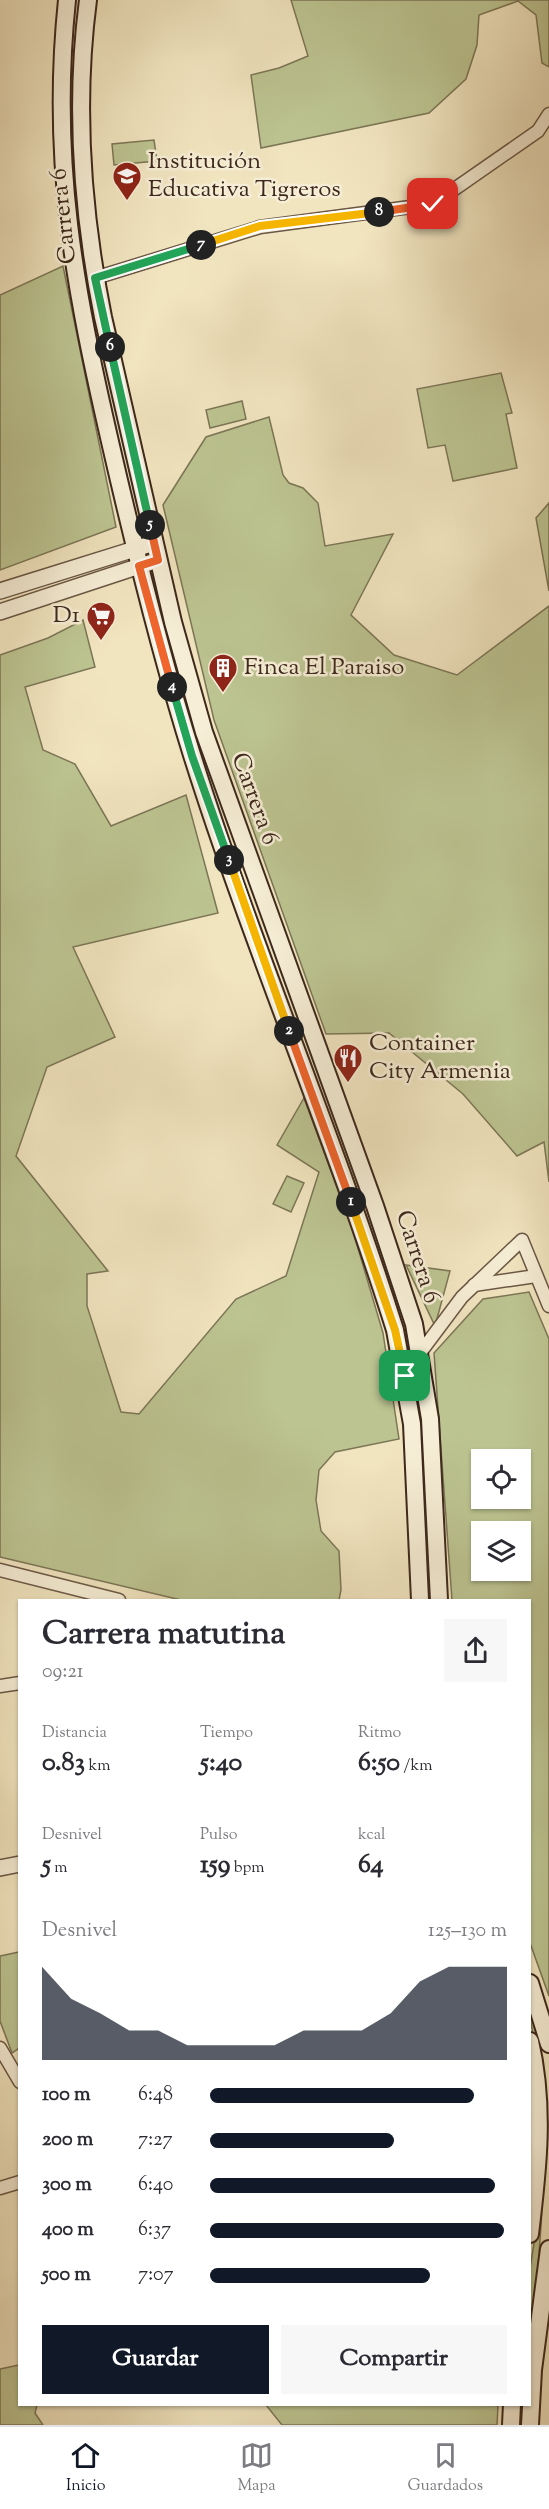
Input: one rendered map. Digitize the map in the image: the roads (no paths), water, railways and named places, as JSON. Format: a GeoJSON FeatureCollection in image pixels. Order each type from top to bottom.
{"type":"FeatureCollection","features":[{"type":"Feature","properties":{"kind":"main road"},"geometry":{"type":"LineString","coordinates":[[67,0],[61,60],[60,139],[66,212],[82,317],[139,566],[192,756],[395,1330],[412,1424],[420,1599]]}},
{"type":"Feature","properties":{"kind":"main road","name":"Carrera 6"},"geometry":{"type":"LineString","coordinates":[[88,0],[82,60],[81,138],[82,176],[95,278],[158,560],[204,732],[375,1206],[414,1324],[430,1419],[439,1599]]}},
{"type":"Feature","properties":{"kind":"main road"},"geometry":{"type":"LineString","coordinates":[[531,1986],[549,2044]]}},
{"type":"Feature","properties":{"kind":"main road"},"geometry":{"type":"LineString","coordinates":[[531,2049],[539,2112],[539,2159],[531,2226]]}},
{"type":"Feature","properties":{"kind":"main road"},"geometry":{"type":"LineString","coordinates":[[530,2425],[533,2370],[546,2299],[549,2249]]}},
{"type":"Feature","properties":{"kind":"main road"},"geometry":{"type":"LineString","coordinates":[[511,2425],[512,2406]]}},
{"type":"Feature","properties":{"kind":"street"},"geometry":{"type":"LineString","coordinates":[[95,278],[260,226],[433,204],[538,131],[549,114]]}},
{"type":"Feature","properties":{"kind":"street"},"geometry":{"type":"LineString","coordinates":[[60,139],[81,138]]}},
{"type":"Feature","properties":{"kind":"street"},"geometry":{"type":"LineString","coordinates":[[0,591],[154,543]]}},
{"type":"Feature","properties":{"kind":"street"},"geometry":{"type":"LineString","coordinates":[[0,612],[158,560]]}},
{"type":"Feature","properties":{"kind":"street"},"geometry":{"type":"LineString","coordinates":[[420,1353],[474,1285],[522,1240],[549,1306]]}},
{"type":"Feature","properties":{"kind":"street"},"geometry":{"type":"LineString","coordinates":[[474,1285],[536,1276]]}},
{"type":"Feature","properties":{"kind":"street"},"geometry":{"type":"LineString","coordinates":[[0,1570],[88,1597],[109,1599]]}},
{"type":"Feature","properties":{"kind":"street"},"geometry":{"type":"LineString","coordinates":[[0,1686],[18,1683]]}},
{"type":"Feature","properties":{"kind":"street"},"geometry":{"type":"LineString","coordinates":[[0,1868],[18,1864]]}},
{"type":"Feature","properties":{"kind":"street"},"geometry":{"type":"LineString","coordinates":[[0,2048],[18,2079]]}},
{"type":"Feature","properties":{"kind":"street"},"geometry":{"type":"LineString","coordinates":[[0,2188],[18,2183]]}},
{"type":"Feature","properties":{"kind":"place","name":"Institución Educativa Tigreros"},"geometry":{"type":"Point","coordinates":[127,202]}},
{"type":"Feature","properties":{"kind":"place","name":"D1"},"geometry":{"type":"Point","coordinates":[101,642]}},
{"type":"Feature","properties":{"kind":"place","name":"Finca El Paraiso"},"geometry":{"type":"Point","coordinates":[223,694]}},
{"type":"Feature","properties":{"kind":"place","name":"Container City Armenia"},"geometry":{"type":"Point","coordinates":[348,1084]}}]}
